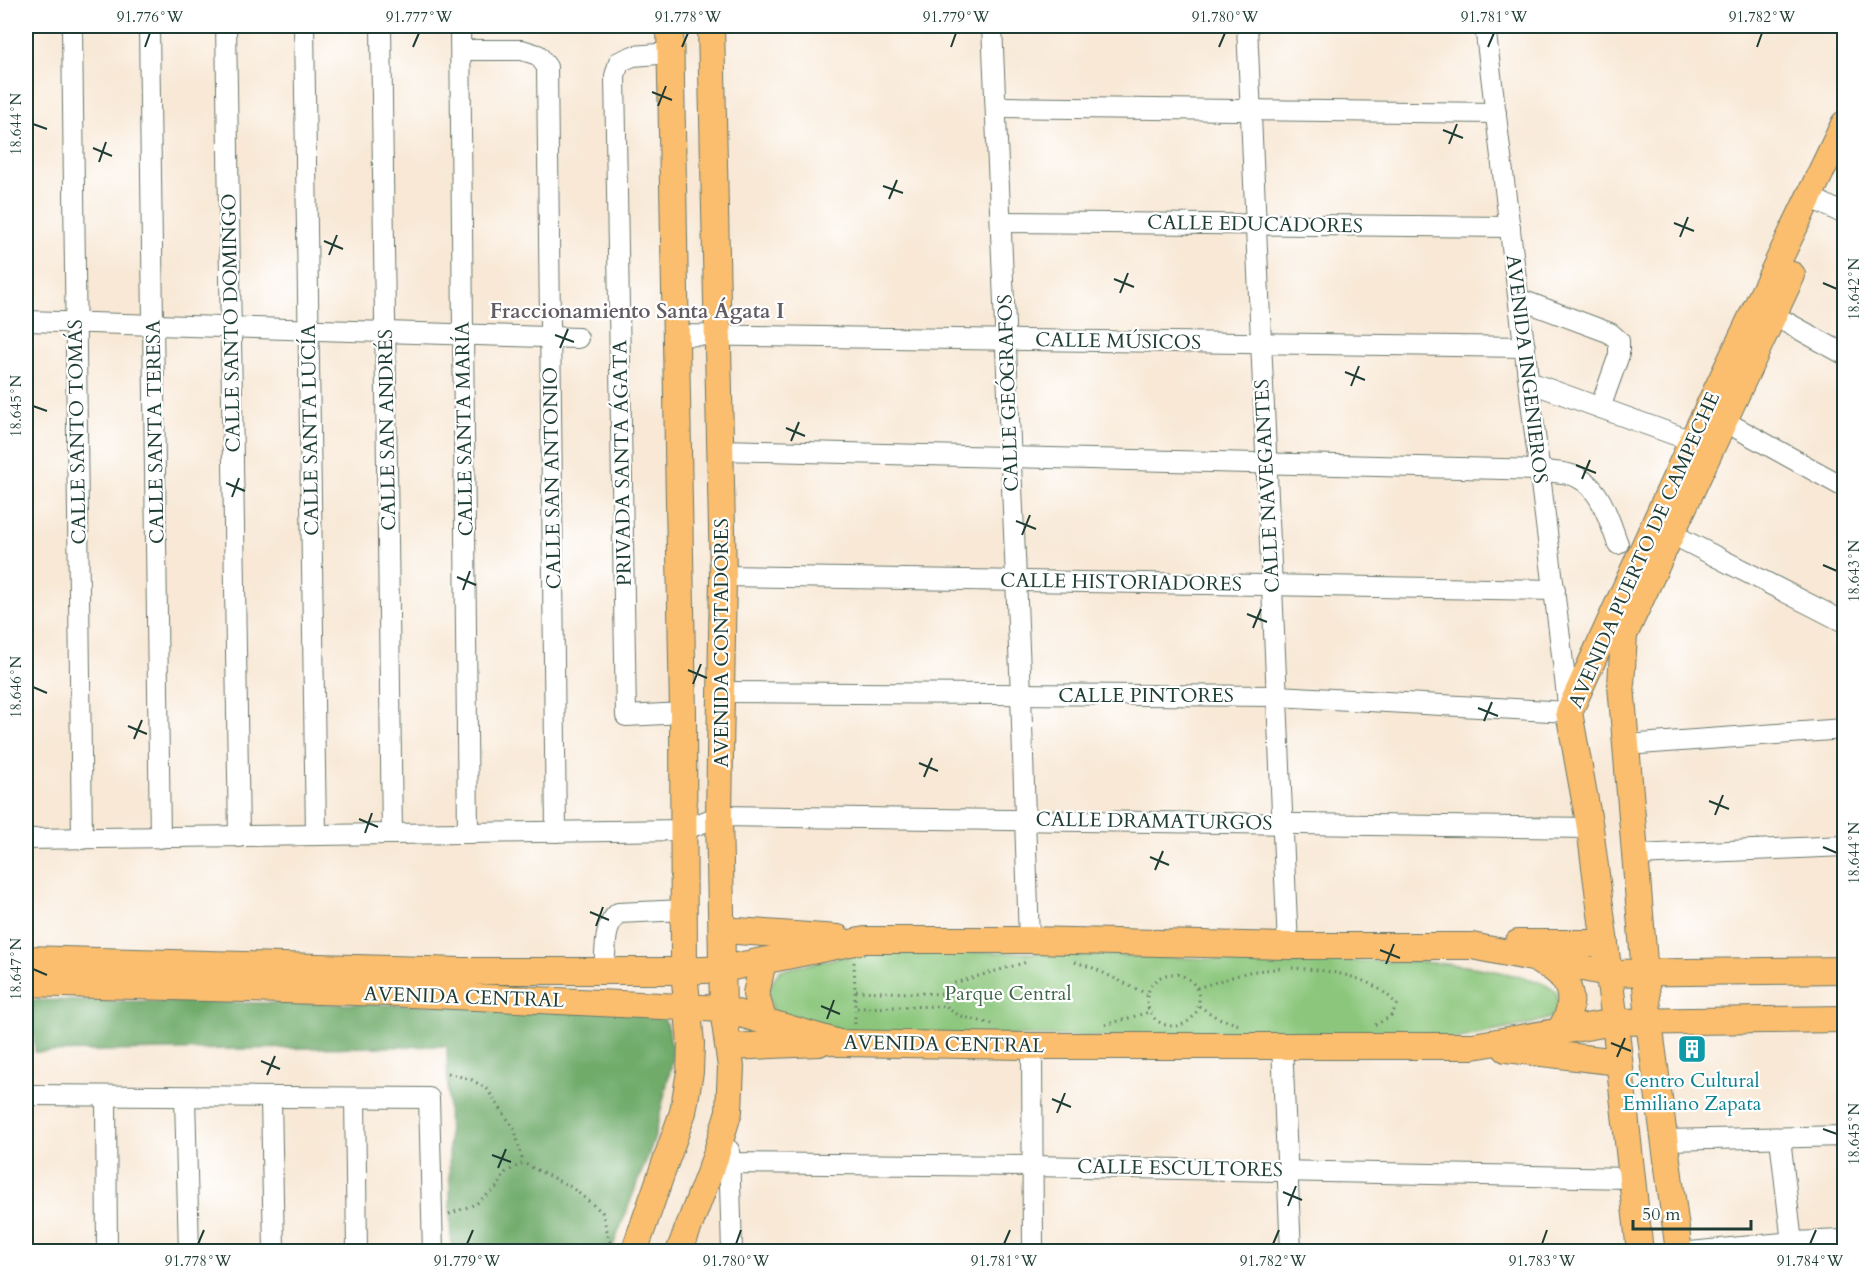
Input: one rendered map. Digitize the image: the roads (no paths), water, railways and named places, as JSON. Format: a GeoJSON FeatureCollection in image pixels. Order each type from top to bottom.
{"type":"FeatureCollection","features":[{"type":"Feature","properties":{"kind":"main road","name":"AVENIDA CONTADORES"},"geometry":{"type":"LineString","coordinates":[[634,1251],[683,1112],[690,1072],[691,1043],[684,971],[683,713],[670,26]]}},
{"type":"Feature","properties":{"kind":"main road","name":"AVENIDA CONTADORES"},"geometry":{"type":"LineString","coordinates":[[679,1251],[715,1158],[729,1111],[730,1057],[723,1008],[719,816],[723,576],[711,26]]}},
{"type":"Feature","properties":{"kind":"main road","name":"AVENIDA PUERTO DE CAMPECHE"},"geometry":{"type":"LineString","coordinates":[[1679,1251],[1649,1022],[1621,685],[1624,635],[1692,441],[1827,205],[1845,124]]}},
{"type":"Feature","properties":{"kind":"main road","name":"AVENIDA PUERTO DE CAMPECHE"},"geometry":{"type":"LineString","coordinates":[[1640,1251],[1630,1178],[1615,1022],[1590,828],[1569,712],[1663,529],[1724,421],[1827,205],[1845,162]]}},
{"type":"Feature","properties":{"kind":"main road"},"geometry":{"type":"LineString","coordinates":[[684,910],[693,924],[701,927],[710,928],[722,922],[859,942]]}},
{"type":"Feature","properties":{"kind":"main road","name":"AVENIDA CENTRAL"},"geometry":{"type":"LineString","coordinates":[[26,959],[451,971],[684,971],[723,969],[859,942],[1030,951],[1288,946],[1472,946],[1608,973],[1845,970]]}},
{"type":"Feature","properties":{"kind":"main road"},"geometry":{"type":"LineString","coordinates":[[1472,946],[1605,943]]}},
{"type":"Feature","properties":{"kind":"main road"},"geometry":{"type":"LineString","coordinates":[[1524,956],[1546,964],[1566,982],[1571,995],[1571,1008],[1558,1032]]}},
{"type":"Feature","properties":{"kind":"main road"},"geometry":{"type":"LineString","coordinates":[[763,961],[756,994],[763,1020]]}},
{"type":"Feature","properties":{"kind":"main road","name":"AVENIDA CENTRAL"},"geometry":{"type":"LineString","coordinates":[[26,983],[378,993],[723,1008],[846,1043],[1032,1046],[1473,1046],[1615,1022],[1845,1019]]}},
{"type":"Feature","properties":{"kind":"main road"},"geometry":{"type":"LineString","coordinates":[[690,1072],[696,1057],[708,1050],[717,1051],[726,1058],[846,1043]]}},
{"type":"Feature","properties":{"kind":"main road"},"geometry":{"type":"LineString","coordinates":[[1473,1046],[1618,1062]]}},
{"type":"Feature","properties":{"kind":"street","name":"CALLE SANTO TOMÁS"},"geometry":{"type":"LineString","coordinates":[[72,26],[82,839]]}},
{"type":"Feature","properties":{"kind":"street","name":"CALLE SANTA TERESA"},"geometry":{"type":"LineString","coordinates":[[149,26],[160,838]]}},
{"type":"Feature","properties":{"kind":"street","name":"CALLE SANTO DOMINGO"},"geometry":{"type":"LineString","coordinates":[[226,26],[239,837]]}},
{"type":"Feature","properties":{"kind":"street","name":"CALLE SANTA LUCÍA"},"geometry":{"type":"LineString","coordinates":[[304,26],[316,835]]}},
{"type":"Feature","properties":{"kind":"street","name":"CALLE SAN ANDRÉS"},"geometry":{"type":"LineString","coordinates":[[381,26],[392,834]]}},
{"type":"Feature","properties":{"kind":"street","name":"CALLE SANTA MARÍA"},"geometry":{"type":"LineString","coordinates":[[460,26],[468,833]]}},
{"type":"Feature","properties":{"kind":"street","name":"CALLE GEÓGRAFOS"},"geometry":{"type":"LineString","coordinates":[[992,26],[1030,951]]}},
{"type":"Feature","properties":{"kind":"street","name":"CALLE NAVEGANTES"},"geometry":{"type":"LineString","coordinates":[[1247,26],[1288,946]]}},
{"type":"Feature","properties":{"kind":"street","name":"AVENIDA INGENIEROS"},"geometry":{"type":"LineString","coordinates":[[1485,26],[1569,712]]}},
{"type":"Feature","properties":{"kind":"street","name":"CALLE SAN ANTONIO"},"geometry":{"type":"LineString","coordinates":[[461,50],[522,50],[538,55],[547,67],[556,832]]}},
{"type":"Feature","properties":{"kind":"street","name":"PRIVADA SANTA ÁGATA"},"geometry":{"type":"LineString","coordinates":[[670,53],[633,56],[619,63],[615,76],[626,716],[683,713]]}},
{"type":"Feature","properties":{"kind":"street"},"geometry":{"type":"LineString","coordinates":[[996,107],[1496,113]]}},
{"type":"Feature","properties":{"kind":"street","name":"CALLE EDUCADORES"},"geometry":{"type":"LineString","coordinates":[[1000,222],[1510,227]]}},
{"type":"Feature","properties":{"kind":"street"},"geometry":{"type":"LineString","coordinates":[[1519,299],[1610,333],[1619,341],[1618,355],[1600,408]]}},
{"type":"Feature","properties":{"kind":"street"},"geometry":{"type":"LineString","coordinates":[[1773,315],[1845,354]]}},
{"type":"Feature","properties":{"kind":"street"},"geometry":{"type":"LineString","coordinates":[[26,321],[578,338]]}},
{"type":"Feature","properties":{"kind":"street","name":"CALLE MÚSICOS"},"geometry":{"type":"LineString","coordinates":[[676,335],[1525,347]]}},
{"type":"Feature","properties":{"kind":"street"},"geometry":{"type":"LineString","coordinates":[[1529,382],[1692,441]]}},
{"type":"Feature","properties":{"kind":"street"},"geometry":{"type":"LineString","coordinates":[[1724,421],[1845,486]]}},
{"type":"Feature","properties":{"kind":"street"},"geometry":{"type":"LineString","coordinates":[[721,450],[1540,470],[1570,474],[1587,483],[1601,501],[1618,544]]}},
{"type":"Feature","properties":{"kind":"street"},"geometry":{"type":"LineString","coordinates":[[1663,529],[1845,622]]}},
{"type":"Feature","properties":{"kind":"street","name":"CALLE HISTORIADORES"},"geometry":{"type":"LineString","coordinates":[[723,576],[1555,590]]}},
{"type":"Feature","properties":{"kind":"street","name":"CALLE PINTORES"},"geometry":{"type":"LineString","coordinates":[[722,693],[1277,696],[1569,712]]}},
{"type":"Feature","properties":{"kind":"street"},"geometry":{"type":"LineString","coordinates":[[1626,746],[1845,729]]}},
{"type":"Feature","properties":{"kind":"street"},"geometry":{"type":"LineString","coordinates":[[26,839],[684,831],[719,816]]}},
{"type":"Feature","properties":{"kind":"street","name":"CALLE DRAMATURGOS"},"geometry":{"type":"LineString","coordinates":[[719,816],[1590,828]]}},
{"type":"Feature","properties":{"kind":"street"},"geometry":{"type":"LineString","coordinates":[[1636,855],[1845,846]]}},
{"type":"Feature","properties":{"kind":"street"},"geometry":{"type":"LineString","coordinates":[[604,971],[608,930],[612,919],[618,913],[684,910]]}},
{"type":"Feature","properties":{"kind":"street"},"geometry":{"type":"LineString","coordinates":[[1282,1045],[1291,1251]]}},
{"type":"Feature","properties":{"kind":"street"},"geometry":{"type":"LineString","coordinates":[[1032,1046],[1033,1251]]}},
{"type":"Feature","properties":{"kind":"street"},"geometry":{"type":"LineString","coordinates":[[26,1095],[429,1098],[433,1251]]}},
{"type":"Feature","properties":{"kind":"street"},"geometry":{"type":"LineString","coordinates":[[106,1096],[107,1251]]}},
{"type":"Feature","properties":{"kind":"street"},"geometry":{"type":"LineString","coordinates":[[185,1097],[189,1251]]}},
{"type":"Feature","properties":{"kind":"street"},"geometry":{"type":"LineString","coordinates":[[271,1098],[274,1251]]}},
{"type":"Feature","properties":{"kind":"street"},"geometry":{"type":"LineString","coordinates":[[355,1098],[357,1251]]}},
{"type":"Feature","properties":{"kind":"street"},"geometry":{"type":"LineString","coordinates":[[729,1111],[732,1251]]}},
{"type":"Feature","properties":{"kind":"street"},"geometry":{"type":"LineString","coordinates":[[1665,1140],[1845,1136]]}},
{"type":"Feature","properties":{"kind":"street"},"geometry":{"type":"LineString","coordinates":[[1780,1138],[1793,1247]]}},
{"type":"Feature","properties":{"kind":"street","name":"CALLE ESCULTORES"},"geometry":{"type":"LineString","coordinates":[[729,1163],[1289,1170],[1630,1178]]}},
{"type":"Feature","properties":{"kind":"street"},"geometry":{"type":"LineString","coordinates":[[1690,1251],[1793,1247],[1845,1240]]}},
{"type":"Feature","properties":{"kind":"place","name":"Centro Cultural Emiliano Zapata"},"geometry":{"type":"Point","coordinates":[1692,1049]}},
{"type":"Feature","properties":{"kind":"district","name":"Fraccionamiento Santa Ágata I"},"geometry":{"type":"Point","coordinates":[637,311]}},
{"type":"Feature","properties":{"kind":"park label","name":"Parque Central"},"geometry":{"type":"Point","coordinates":[1008,993]}}]}
